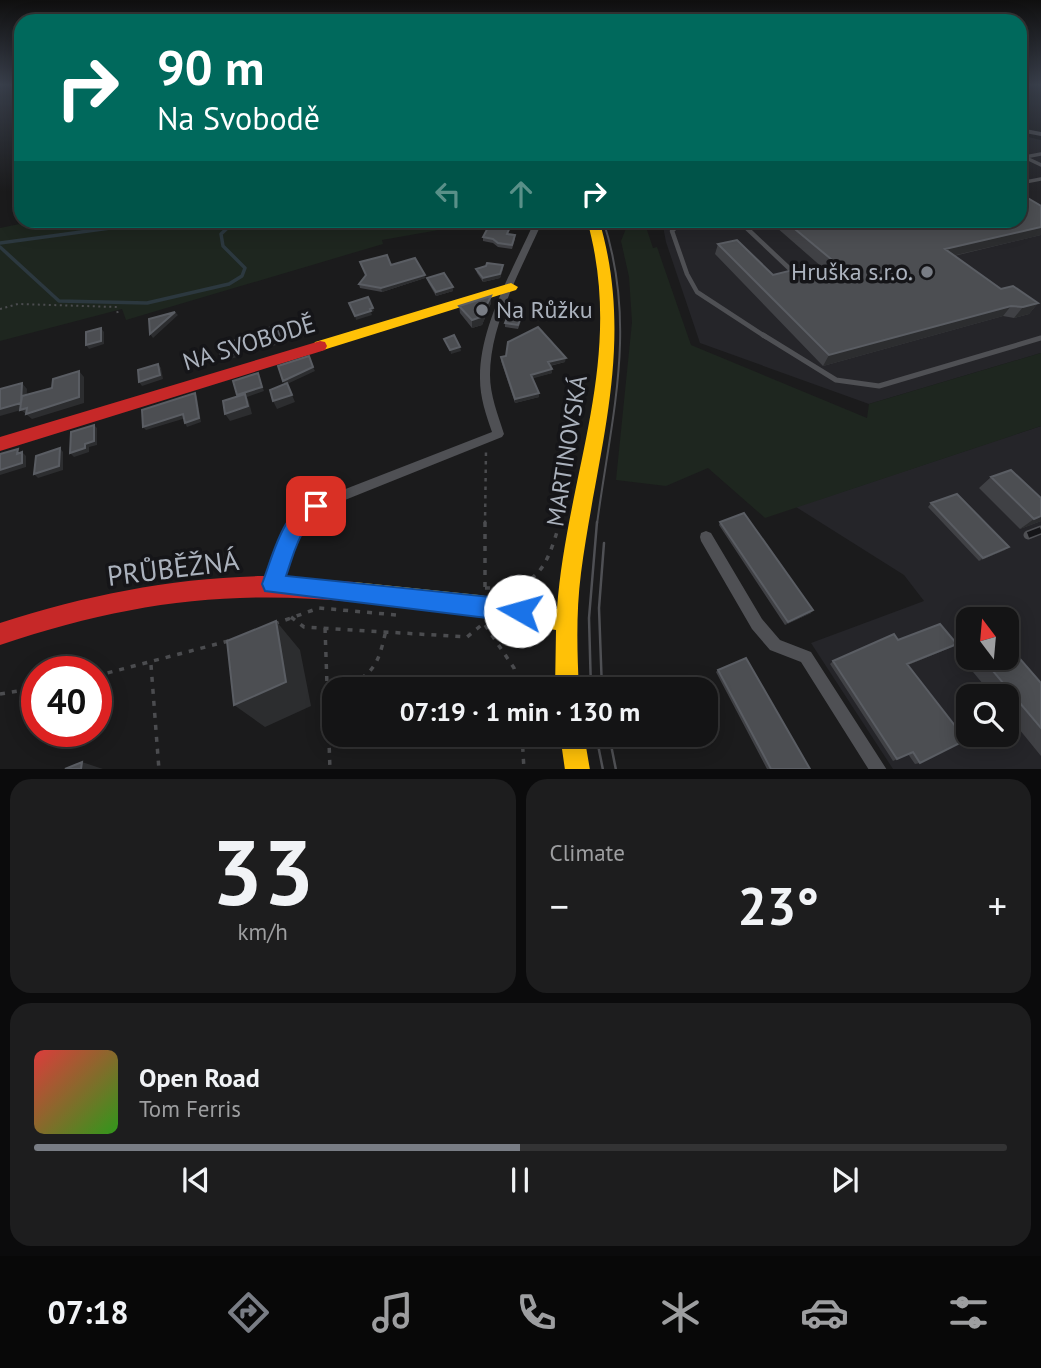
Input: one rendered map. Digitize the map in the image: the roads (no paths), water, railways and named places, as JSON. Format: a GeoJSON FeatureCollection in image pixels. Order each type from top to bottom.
{"type":"FeatureCollection","features":[{"type":"Feature","properties":{"kind":"street"},"geometry":{"type":"LineString","coordinates":[[273,584],[291,533],[302,517],[316,506],[498,434],[486,386],[486,350],[495,322],[536,228]]}},
{"type":"Feature","properties":{"kind":"street","name":"MARTINOVSKÁ"},"geometry":{"type":"LineString","coordinates":[[567,677],[566,621],[573,560],[608,322],[606,271],[595,228]]}},
{"type":"Feature","properties":{"kind":"street","name":"NA SVOBODĚ"},"geometry":{"type":"LineString","coordinates":[[0,444],[511,288]]}},
{"type":"Feature","properties":{"kind":"street"},"geometry":{"type":"LineString","coordinates":[[706,537],[757,624],[775,645],[806,657],[879,769]]}},
{"type":"Feature","properties":{"kind":"street","name":"PRŮBĚŽNÁ"},"geometry":{"type":"LineString","coordinates":[[0,634],[49,616],[125,597],[218,585],[273,584],[495,608],[566,621]]}},
{"type":"Feature","properties":{"kind":"street"},"geometry":{"type":"LineString","coordinates":[[574,747],[578,769]]}},
{"type":"Feature","properties":{"kind":"lane"},"geometry":{"type":"LineString","coordinates":[[1027,158],[1041,165]]}},
{"type":"Feature","properties":{"kind":"lane"},"geometry":{"type":"LineString","coordinates":[[1027,161],[1032,160]]}},
{"type":"Feature","properties":{"kind":"lane"},"geometry":{"type":"LineString","coordinates":[[675,228],[672,231],[694,288],[836,380],[879,386],[1041,338]]}},
{"type":"Feature","properties":{"kind":"lane"},"geometry":{"type":"LineString","coordinates":[[746,228],[791,270]]}},
{"type":"Feature","properties":{"kind":"waterway"},"geometry":{"type":"LineString","coordinates":[[0,243],[110,228]]}},
{"type":"Feature","properties":{"kind":"waterway"},"geometry":{"type":"LineString","coordinates":[[0,247],[59,301],[147,303],[229,284],[242,276],[245,268],[223,246],[221,234],[227,228]]}},
{"type":"Feature","properties":{"kind":"tram line"},"geometry":{"type":"LineString","coordinates":[[597,524],[614,409],[620,335],[619,298],[605,228]]}},
{"type":"Feature","properties":{"kind":"tram line"},"geometry":{"type":"LineString","coordinates":[[591,677],[589,618],[597,522]]}},
{"type":"Feature","properties":{"kind":"tram line"},"geometry":{"type":"LineString","coordinates":[[602,677],[599,608],[604,543]]}},
{"type":"Feature","properties":{"kind":"tram line"},"geometry":{"type":"LineString","coordinates":[[598,747],[603,769]]}},
{"type":"Feature","properties":{"kind":"tram line"},"geometry":{"type":"LineString","coordinates":[[611,747],[616,769]]}},
{"type":"Feature","properties":{"kind":"railway"},"geometry":{"type":"LineString","coordinates":[[1028,535],[1041,530]]}},
{"type":"Feature","properties":{"kind":"place","name":"Hruška s.r.o."},"geometry":{"type":"Point","coordinates":[927,272]}},
{"type":"Feature","properties":{"kind":"place","name":"Na Růžku"},"geometry":{"type":"Point","coordinates":[482,310]}}]}
